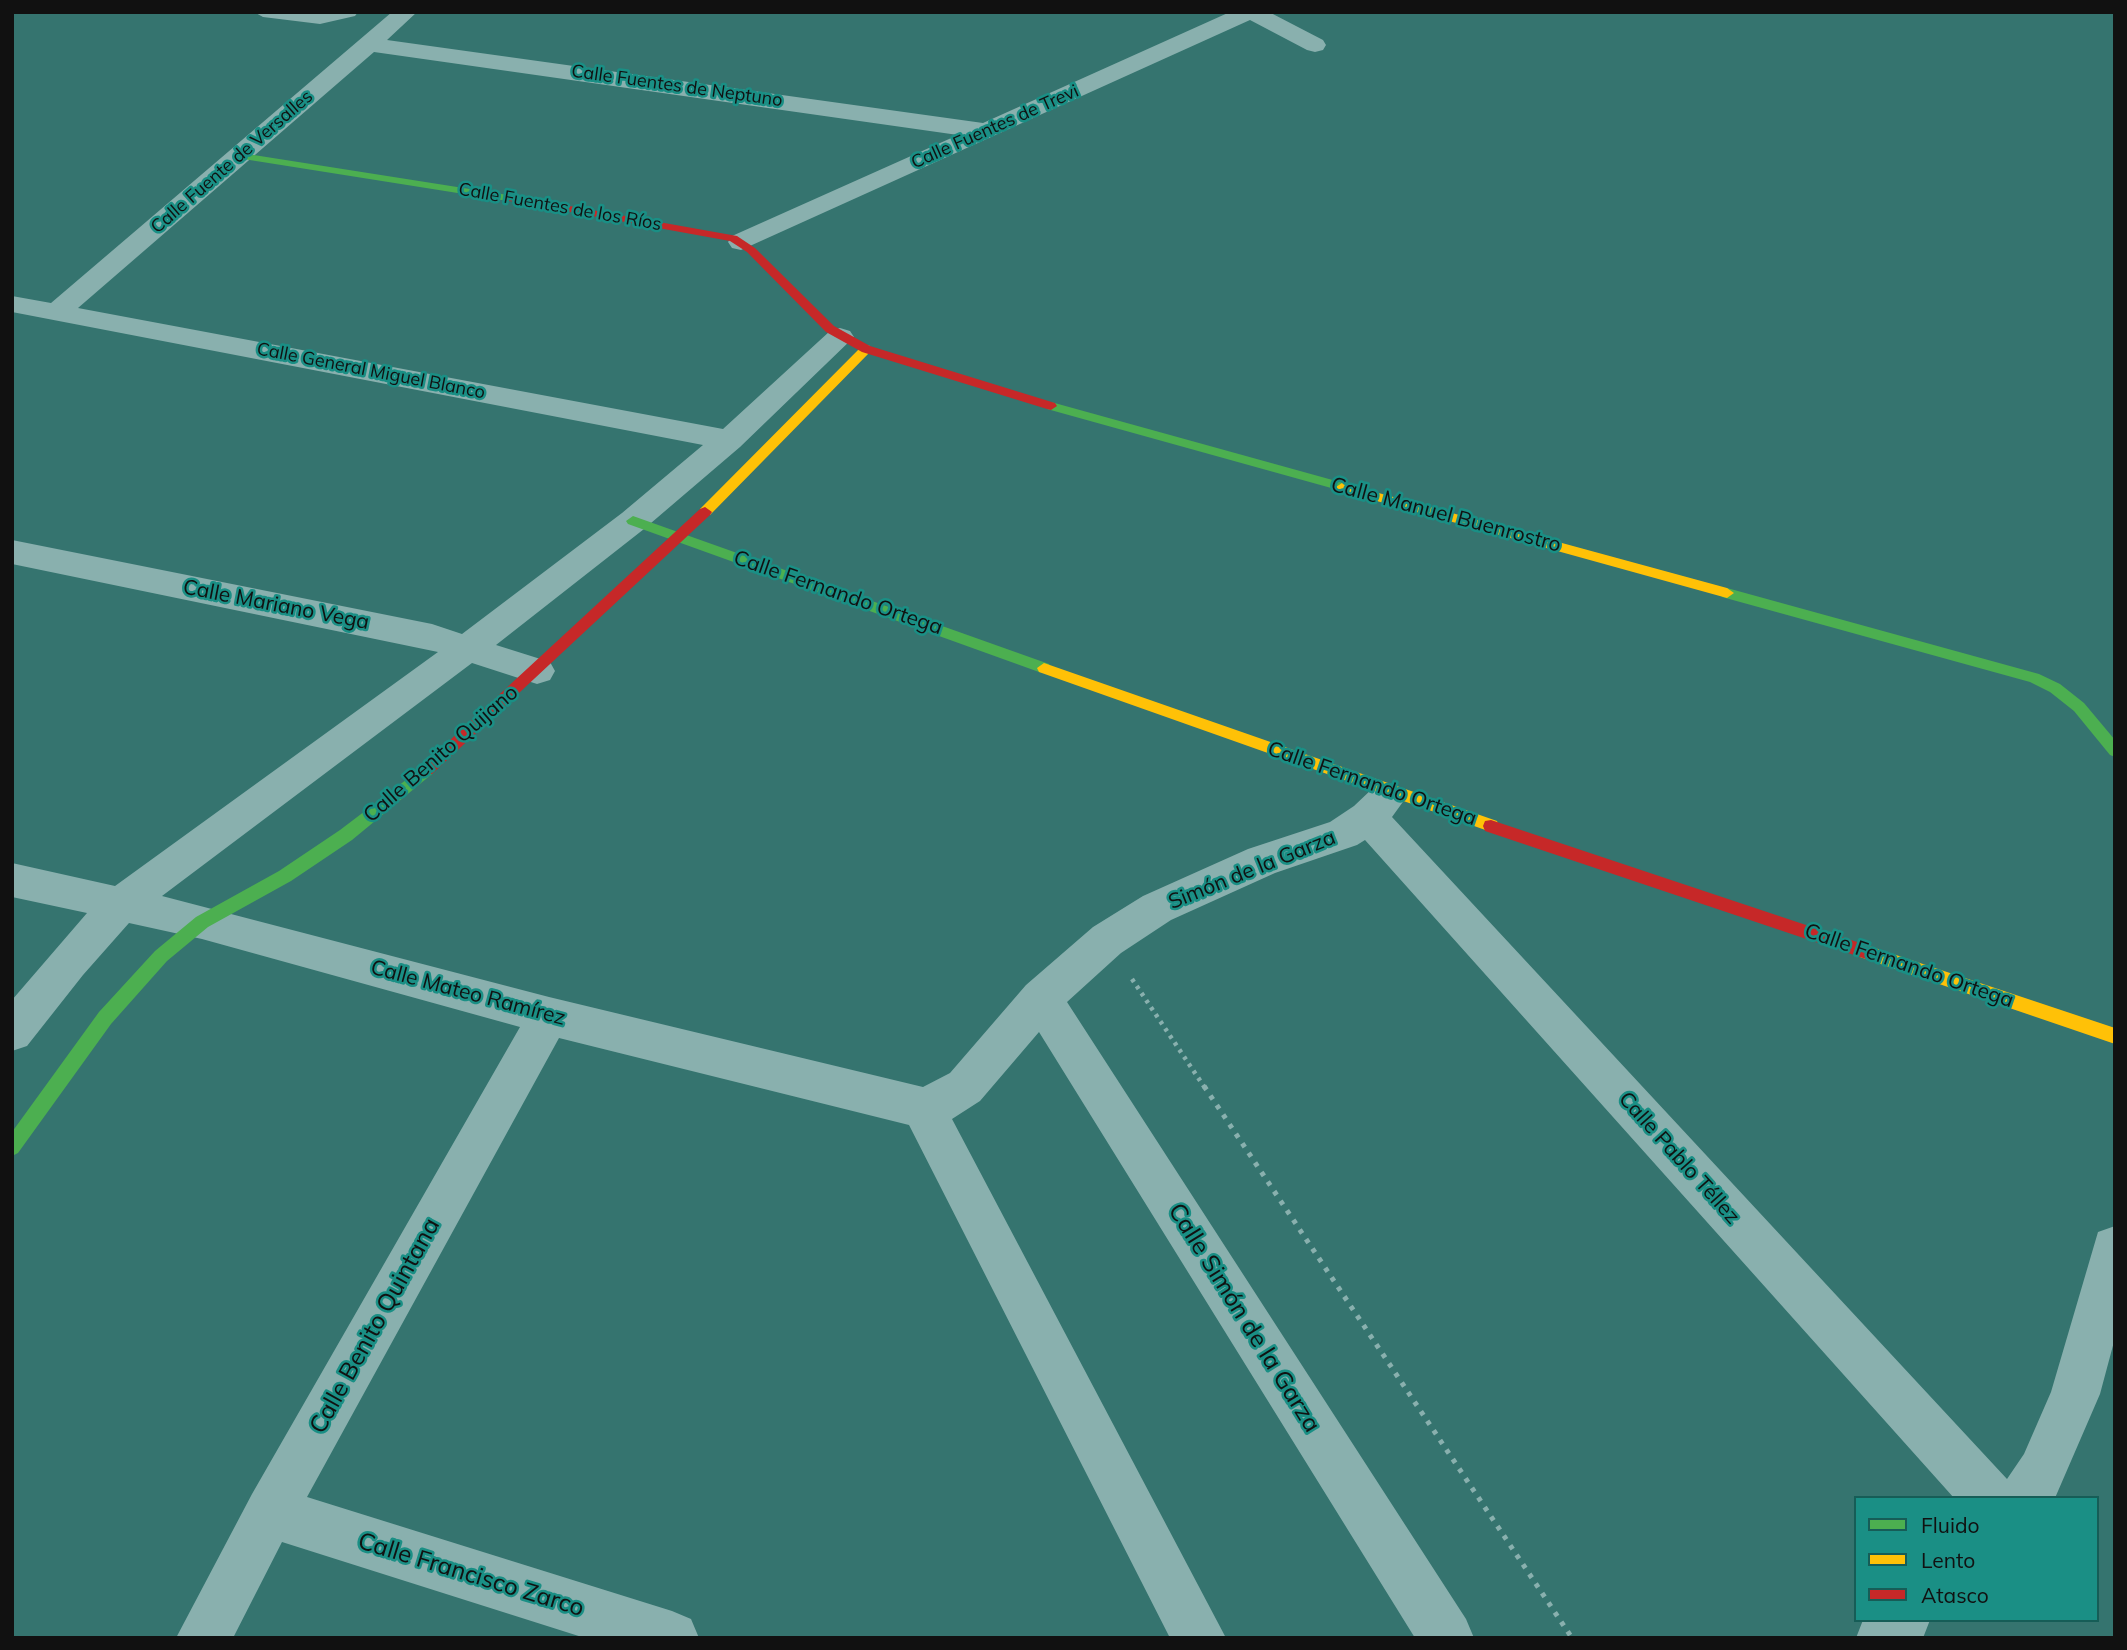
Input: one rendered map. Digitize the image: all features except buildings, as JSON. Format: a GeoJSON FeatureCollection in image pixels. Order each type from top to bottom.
{"type":"FeatureCollection","features":[{"type":"Feature","properties":{"kind":"street","name":"Calle Fuente de Versalles"},"geometry":{"type":"LineString","coordinates":[[58,311],[406,12]]}},
{"type":"Feature","properties":{"kind":"street"},"geometry":{"type":"LineString","coordinates":[[1250,12],[1315,45]]}},
{"type":"Feature","properties":{"kind":"street","name":"Calle Fuentes de Trevi"},"geometry":{"type":"LineString","coordinates":[[741,242],[1250,12]]}},
{"type":"Feature","properties":{"kind":"street","name":"Calle Fuentes de Neptuno"},"geometry":{"type":"LineString","coordinates":[[369,44],[985,131]]}},
{"type":"Feature","properties":{"kind":"street","name":"Calle Fuentes de los Ríos"},"geometry":{"type":"LineString","coordinates":[[241,156],[478,192],[721,235],[741,242],[853,343]]}},
{"type":"Feature","properties":{"kind":"street","name":"Calle General Miguel Blanco"},"geometry":{"type":"LineString","coordinates":[[12,304],[729,440]]}},
{"type":"Feature","properties":{"kind":"street"},"geometry":{"type":"LineString","coordinates":[[12,1032],[68,962],[122,903],[468,648],[633,521],[729,440],[853,343]]}},
{"type":"Feature","properties":{"kind":"street","name":"Calle Benito Quijano"},"geometry":{"type":"LineString","coordinates":[[12,1147],[105,1018],[161,956],[202,922],[285,876],[346,835],[408,787],[680,538],[853,343]]}},
{"type":"Feature","properties":{"kind":"street","name":"Calle Manuel Buenrostro"},"geometry":{"type":"LineString","coordinates":[[853,343],[1056,408],[2034,677],[2055,688],[2080,707],[2115,751]]}},
{"type":"Feature","properties":{"kind":"street","name":"Calle Fernando Ortega"},"geometry":{"type":"LineString","coordinates":[[633,521],[1380,805],[2115,1036]]}},
{"type":"Feature","properties":{"kind":"street","name":"Calle Mariano Vega"},"geometry":{"type":"LineString","coordinates":[[12,552],[432,637],[537,671]]}},
{"type":"Feature","properties":{"kind":"street","name":"Simón de la Garza"},"geometry":{"type":"LineString","coordinates":[[923,1108],[944,1101],[965,1087],[1041,998],[1107,940],[1157,908],[1262,861],[1343,834],[1380,805]]}},
{"type":"Feature","properties":{"kind":"street","name":"Calle Pablo Téllez"},"geometry":{"type":"LineString","coordinates":[[1380,805],[1987,1496]]}},
{"type":"Feature","properties":{"kind":"street","name":"Calle Mateo Ramírez"},"geometry":{"type":"LineString","coordinates":[[12,880],[202,922],[548,1016],[923,1108]]}},
{"type":"Feature","properties":{"kind":"street","name":"Calle Simón de la Garza"},"geometry":{"type":"LineString","coordinates":[[1041,998],[1447,1638]]}},
{"type":"Feature","properties":{"kind":"street","name":"Calle Benito Quintana"},"geometry":{"type":"LineString","coordinates":[[203,1638],[270,1512],[548,1016]]}},
{"type":"Feature","properties":{"kind":"street"},"geometry":{"type":"LineString","coordinates":[[923,1108],[1199,1638]]}},
{"type":"Feature","properties":{"kind":"street"},"geometry":{"type":"LineString","coordinates":[[2026,1496],[2042,1472],[2075,1394],[2115,1249]]}},
{"type":"Feature","properties":{"kind":"street","name":"Calle Francisco Zarco"},"geometry":{"type":"LineString","coordinates":[[270,1512],[672,1638]]}},
{"type":"Feature","properties":{"kind":"street"},"geometry":{"type":"LineString","coordinates":[[1883,1638],[1901,1622]]}},
{"type":"Feature","properties":{"kind":"lane"},"geometry":{"type":"LineString","coordinates":[[263,12],[320,19],[349,12]]}},
{"type":"Feature","properties":{"kind":"path"},"geometry":{"type":"LineString","coordinates":[[1107,940],[1572,1638]]}},
{"type":"Feature","properties":{"kind":"traffic: fast"},"geometry":{"type":"LineString","coordinates":[[241,156],[508,198]]}},
{"type":"Feature","properties":{"kind":"traffic: fast"},"geometry":{"type":"LineString","coordinates":[[1051,406],[1342,487]]}},
{"type":"Feature","properties":{"kind":"traffic: fast"},"geometry":{"type":"LineString","coordinates":[[633,521],[1044,668]]}},
{"type":"Feature","properties":{"kind":"traffic: fast"},"geometry":{"type":"LineString","coordinates":[[1727,593],[2034,678],[2055,688],[2079,707],[2115,751]]}},
{"type":"Feature","properties":{"kind":"traffic: fast"},"geometry":{"type":"LineString","coordinates":[[12,1147],[105,1018],[161,956],[202,922],[285,876],[346,835],[427,770]]}},
{"type":"Feature","properties":{"kind":"traffic: slow"},"geometry":{"type":"LineString","coordinates":[[705,512],[866,349]]}},
{"type":"Feature","properties":{"kind":"traffic: slow"},"geometry":{"type":"LineString","coordinates":[[1342,487],[1727,593]]}},
{"type":"Feature","properties":{"kind":"traffic: slow"},"geometry":{"type":"LineString","coordinates":[[1044,668],[1491,826]]}},
{"type":"Feature","properties":{"kind":"traffic: slow"},"geometry":{"type":"LineString","coordinates":[[1866,952],[2115,1036]]}},
{"type":"Feature","properties":{"kind":"traffic: jam"},"geometry":{"type":"LineString","coordinates":[[508,198],[733,238],[751,250],[830,329],[866,349],[1051,406]]}},
{"type":"Feature","properties":{"kind":"traffic: jam"},"geometry":{"type":"LineString","coordinates":[[427,770],[705,512]]}},
{"type":"Feature","properties":{"kind":"traffic: jam"},"geometry":{"type":"LineString","coordinates":[[1491,826],[1866,952]]}}]}
